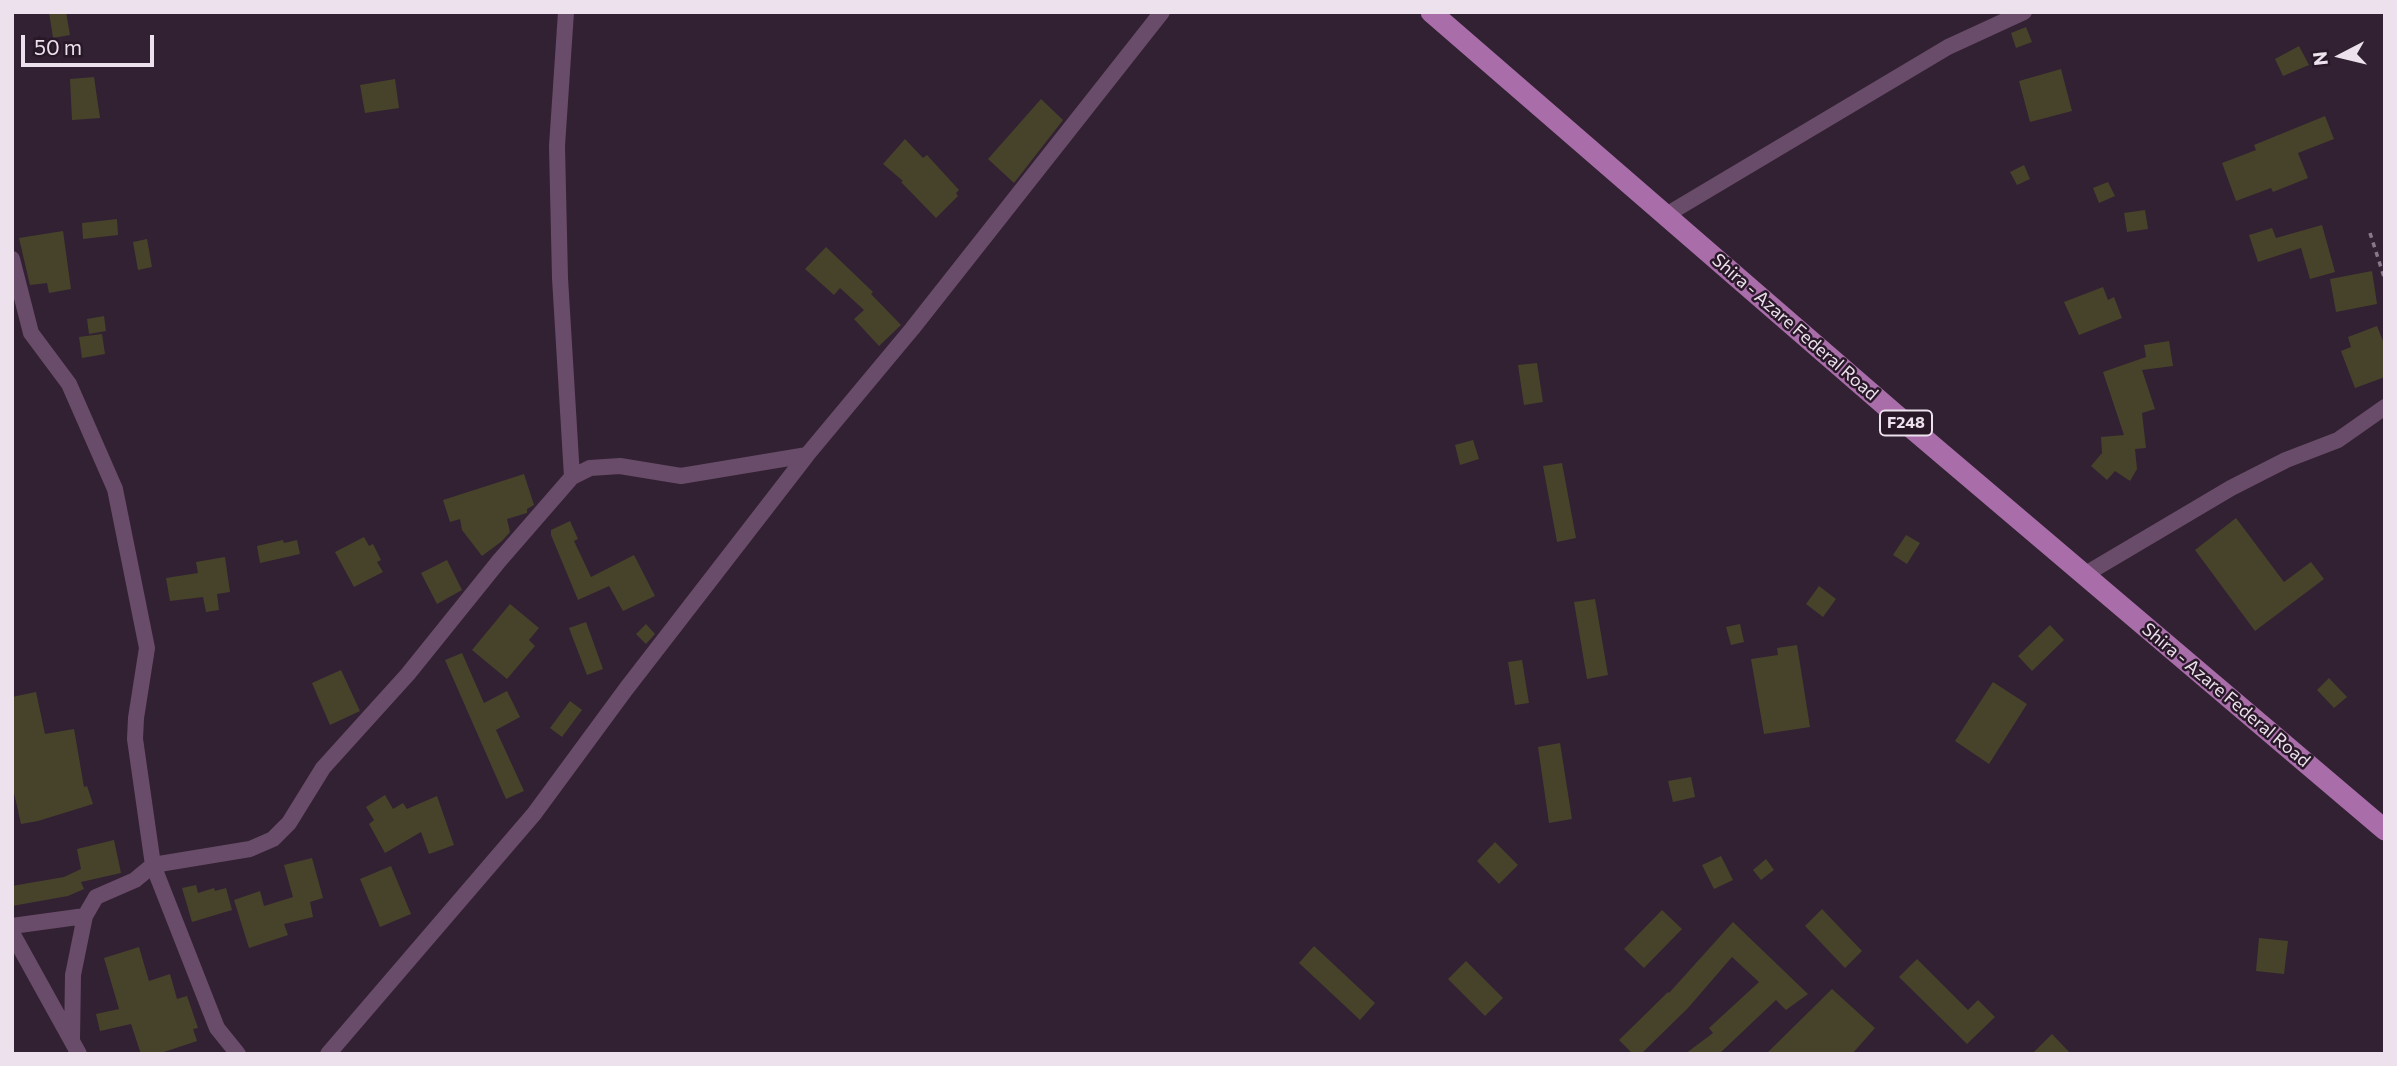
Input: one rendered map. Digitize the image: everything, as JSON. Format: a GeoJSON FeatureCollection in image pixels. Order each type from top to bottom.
{"type":"FeatureCollection","features":[{"type":"Feature","properties":{"kind":"main road","name":"Shira - Azare Federal Road"},"geometry":{"type":"LineString","coordinates":[[1431,12],[2084,575],[2385,830]]}},
{"type":"Feature","properties":{"kind":"street"},"geometry":{"type":"LineString","coordinates":[[566,12],[556,146],[560,278],[572,477]]}},
{"type":"Feature","properties":{"kind":"street"},"geometry":{"type":"LineString","coordinates":[[328,1054],[534,814],[626,689],[807,455],[912,329],[1162,12]]}},
{"type":"Feature","properties":{"kind":"street"},"geometry":{"type":"LineString","coordinates":[[1666,215],[1948,47],[2024,12]]}},
{"type":"Feature","properties":{"kind":"street"},"geometry":{"type":"LineString","coordinates":[[12,259],[31,333],[69,384],[115,489],[147,648],[135,739],[153,865],[217,1028],[238,1054]]}},
{"type":"Feature","properties":{"kind":"street"},"geometry":{"type":"LineString","coordinates":[[2084,575],[2231,488],[2286,460],[2338,440],[2385,407]]}},
{"type":"Feature","properties":{"kind":"street"},"geometry":{"type":"LineString","coordinates":[[75,1047],[73,975],[85,916],[96,897],[135,880],[153,865],[250,849],[273,839],[289,823],[323,768],[408,674],[499,561],[572,477],[590,468],[620,466],[681,476],[807,455]]}},
{"type":"Feature","properties":{"kind":"street"},"geometry":{"type":"LineString","coordinates":[[12,926],[85,916]]}},
{"type":"Feature","properties":{"kind":"street"},"geometry":{"type":"LineString","coordinates":[[12,933],[75,1047]]}},
{"type":"Feature","properties":{"kind":"path"},"geometry":{"type":"LineString","coordinates":[[2370,233],[2385,281]]}},
{"type":"Feature","properties":{"kind":"building"},"geometry":{"type":"Polygon","coordinates":[[[49,12],[66,12],[70,35],[53,38],[49,12]]]}},
{"type":"Feature","properties":{"kind":"building"},"geometry":{"type":"Polygon","coordinates":[[[2026,27],[2032,42],[2016,48],[2011,33],[2026,27]]]}},
{"type":"Feature","properties":{"kind":"building"},"geometry":{"type":"Polygon","coordinates":[[[2299,46],[2309,65],[2283,76],[2275,59],[2299,46]]]}},
{"type":"Feature","properties":{"kind":"building"},"geometry":{"type":"Polygon","coordinates":[[[2061,69],[2072,111],[2030,122],[2019,81],[2061,69]]]}},
{"type":"Feature","properties":{"kind":"building"},"geometry":{"type":"Polygon","coordinates":[[[94,77],[100,118],[72,120],[70,79],[94,77]]]}},
{"type":"Feature","properties":{"kind":"building"},"geometry":{"type":"Polygon","coordinates":[[[395,79],[399,108],[365,113],[360,85],[395,79]]]}},
{"type":"Feature","properties":{"kind":"building"},"geometry":{"type":"Polygon","coordinates":[[[1041,99],[1063,120],[1014,183],[988,159],[1041,99]]]}},
{"type":"Feature","properties":{"kind":"building"},"geometry":{"type":"Polygon","coordinates":[[[2325,116],[2334,139],[2298,153],[2308,178],[2273,192],[2271,188],[2236,201],[2222,163],[2256,150],[2254,145],[2325,116]]]}},
{"type":"Feature","properties":{"kind":"building"},"geometry":{"type":"Polygon","coordinates":[[[905,139],[923,158],[927,155],[959,190],[956,193],[958,196],[936,218],[901,182],[903,181],[883,164],[905,139]]]}},
{"type":"Feature","properties":{"kind":"building"},"geometry":{"type":"Polygon","coordinates":[[[2024,165],[2030,179],[2017,185],[2010,172],[2024,165]]]}},
{"type":"Feature","properties":{"kind":"building"},"geometry":{"type":"Polygon","coordinates":[[[2108,182],[2115,196],[2099,203],[2093,188],[2108,182]]]}},
{"type":"Feature","properties":{"kind":"building"},"geometry":{"type":"Polygon","coordinates":[[[2145,210],[2148,229],[2127,232],[2124,213],[2145,210]]]}},
{"type":"Feature","properties":{"kind":"building"},"geometry":{"type":"Polygon","coordinates":[[[117,219],[118,235],[83,239],[82,223],[117,219]]]}},
{"type":"Feature","properties":{"kind":"building"},"geometry":{"type":"Polygon","coordinates":[[[2322,225],[2335,272],[2310,279],[2301,248],[2258,262],[2249,235],[2272,228],[2276,238],[2322,225]]]}},
{"type":"Feature","properties":{"kind":"building"},"geometry":{"type":"Polygon","coordinates":[[[63,231],[71,289],[49,293],[47,283],[30,285],[19,238],[63,231]]]}},
{"type":"Feature","properties":{"kind":"building"},"geometry":{"type":"Polygon","coordinates":[[[147,239],[152,267],[138,270],[133,242],[147,239]]]}},
{"type":"Feature","properties":{"kind":"building"},"geometry":{"type":"Polygon","coordinates":[[[826,247],[873,292],[871,294],[901,325],[879,346],[854,319],[864,310],[840,288],[834,295],[805,269],[826,247]]]}},
{"type":"Feature","properties":{"kind":"building"},"geometry":{"type":"Polygon","coordinates":[[[2372,271],[2377,304],[2336,312],[2330,279],[2372,271]]]}},
{"type":"Feature","properties":{"kind":"building"},"geometry":{"type":"Polygon","coordinates":[[[2103,287],[2108,300],[2114,297],[2122,318],[2079,335],[2064,302],[2103,287]]]}},
{"type":"Feature","properties":{"kind":"building"},"geometry":{"type":"Polygon","coordinates":[[[104,316],[106,331],[89,334],[87,319],[104,316]]]}},
{"type":"Feature","properties":{"kind":"building"},"geometry":{"type":"Polygon","coordinates":[[[2377,326],[2385,346],[2385,377],[2355,388],[2341,351],[2351,347],[2348,337],[2377,326]]]}},
{"type":"Feature","properties":{"kind":"building"},"geometry":{"type":"Polygon","coordinates":[[[102,334],[105,354],[82,358],[79,337],[102,334]]]}},
{"type":"Feature","properties":{"kind":"building"},"geometry":{"type":"Polygon","coordinates":[[[2169,341],[2173,366],[2142,370],[2155,409],[2142,413],[2146,448],[2135,449],[2137,469],[2130,481],[2115,471],[2107,480],[2091,466],[2102,453],[2101,437],[2124,435],[2103,372],[2146,357],[2144,345],[2169,341]]]}},
{"type":"Feature","properties":{"kind":"building"},"geometry":{"type":"Polygon","coordinates":[[[1537,363],[1543,402],[1524,405],[1518,365],[1537,363]]]}},
{"type":"Feature","properties":{"kind":"building"},"geometry":{"type":"Polygon","coordinates":[[[1473,440],[1479,459],[1460,465],[1455,445],[1473,440]]]}},
{"type":"Feature","properties":{"kind":"building"},"geometry":{"type":"Polygon","coordinates":[[[1562,463],[1576,538],[1557,542],[1543,466],[1562,463]]]}},
{"type":"Feature","properties":{"kind":"building"},"geometry":{"type":"Polygon","coordinates":[[[524,474],[534,505],[527,509],[527,513],[507,519],[510,532],[482,556],[462,530],[460,519],[450,522],[443,500],[524,474]]]}},
{"type":"Feature","properties":{"kind":"building"},"geometry":{"type":"Polygon","coordinates":[[[2236,518],[2284,582],[2311,562],[2324,579],[2255,631],[2195,550],[2236,518]]]}},
{"type":"Feature","properties":{"kind":"building"},"geometry":{"type":"Polygon","coordinates":[[[570,521],[578,539],[574,541],[591,577],[634,555],[655,596],[623,611],[609,586],[578,600],[551,535],[551,530],[570,521]]]}},
{"type":"Feature","properties":{"kind":"building"},"geometry":{"type":"Polygon","coordinates":[[[1906,535],[1920,543],[1907,564],[1893,555],[1906,535]]]}},
{"type":"Feature","properties":{"kind":"building"},"geometry":{"type":"Polygon","coordinates":[[[364,537],[369,546],[373,544],[381,560],[377,562],[383,572],[354,587],[335,552],[364,537]]]}},
{"type":"Feature","properties":{"kind":"building"},"geometry":{"type":"Polygon","coordinates":[[[283,540],[284,543],[297,540],[300,554],[260,563],[257,546],[283,540]]]}},
{"type":"Feature","properties":{"kind":"building"},"geometry":{"type":"Polygon","coordinates":[[[225,557],[230,592],[217,594],[219,610],[206,612],[203,597],[170,601],[166,578],[198,573],[196,562],[225,557]]]}},
{"type":"Feature","properties":{"kind":"building"},"geometry":{"type":"Polygon","coordinates":[[[447,560],[462,590],[437,604],[421,573],[447,560]]]}},
{"type":"Feature","properties":{"kind":"building"},"geometry":{"type":"Polygon","coordinates":[[[1819,586],[1836,599],[1823,617],[1806,604],[1819,586]]]}},
{"type":"Feature","properties":{"kind":"building"},"geometry":{"type":"Polygon","coordinates":[[[1595,599],[1608,675],[1587,679],[1574,602],[1595,599]]]}},
{"type":"Feature","properties":{"kind":"building"},"geometry":{"type":"Polygon","coordinates":[[[510,604],[539,628],[529,640],[535,646],[507,679],[472,650],[510,604]]]}},
{"type":"Feature","properties":{"kind":"building"},"geometry":{"type":"Polygon","coordinates":[[[586,622],[603,669],[587,675],[569,628],[586,622]]]}},
{"type":"Feature","properties":{"kind":"building"},"geometry":{"type":"Polygon","coordinates":[[[646,624],[655,634],[646,644],[636,634],[646,624]]]}},
{"type":"Feature","properties":{"kind":"building"},"geometry":{"type":"Polygon","coordinates":[[[1740,624],[1744,642],[1731,645],[1726,627],[1740,624]]]}},
{"type":"Feature","properties":{"kind":"building"},"geometry":{"type":"Polygon","coordinates":[[[2050,625],[2064,640],[2032,671],[2018,656],[2050,625]]]}},
{"type":"Feature","properties":{"kind":"building"},"geometry":{"type":"Polygon","coordinates":[[[1797,645],[1810,727],[1764,734],[1751,659],[1778,655],[1777,648],[1797,645]]]}},
{"type":"Feature","properties":{"kind":"building"},"geometry":{"type":"Polygon","coordinates":[[[462,653],[484,703],[507,691],[520,717],[496,730],[524,791],[506,799],[445,660],[462,653]]]}},
{"type":"Feature","properties":{"kind":"building"},"geometry":{"type":"Polygon","coordinates":[[[1522,660],[1529,703],[1515,705],[1508,662],[1522,660]]]}},
{"type":"Feature","properties":{"kind":"building"},"geometry":{"type":"Polygon","coordinates":[[[341,670],[360,711],[330,725],[312,683],[341,670]]]}},
{"type":"Feature","properties":{"kind":"building"},"geometry":{"type":"Polygon","coordinates":[[[2329,678],[2347,697],[2334,708],[2317,690],[2329,678]]]}},
{"type":"Feature","properties":{"kind":"building"},"geometry":{"type":"Polygon","coordinates":[[[1993,682],[2027,704],[1989,764],[1955,741],[1993,682]]]}},
{"type":"Feature","properties":{"kind":"building"},"geometry":{"type":"Polygon","coordinates":[[[36,692],[45,734],[74,729],[84,787],[87,786],[93,804],[21,824],[12,784],[12,697],[36,692]]]}},
{"type":"Feature","properties":{"kind":"building"},"geometry":{"type":"Polygon","coordinates":[[[570,701],[582,710],[562,737],[550,728],[570,701]]]}},
{"type":"Feature","properties":{"kind":"building"},"geometry":{"type":"Polygon","coordinates":[[[1560,743],[1572,819],[1549,823],[1538,747],[1560,743]]]}},
{"type":"Feature","properties":{"kind":"building"},"geometry":{"type":"Polygon","coordinates":[[[1691,777],[1695,797],[1673,802],[1668,781],[1691,777]]]}},
{"type":"Feature","properties":{"kind":"building"},"geometry":{"type":"Polygon","coordinates":[[[385,795],[393,809],[403,803],[407,809],[437,796],[454,845],[429,854],[421,832],[385,853],[369,824],[374,820],[366,807],[385,795]]]}},
{"type":"Feature","properties":{"kind":"building"},"geometry":{"type":"Polygon","coordinates":[[[114,840],[121,873],[81,882],[84,889],[68,896],[12,906],[12,886],[64,877],[81,869],[77,849],[114,840]]]}},
{"type":"Feature","properties":{"kind":"building"},"geometry":{"type":"Polygon","coordinates":[[[1495,842],[1518,865],[1499,884],[1477,861],[1495,842]]]}},
{"type":"Feature","properties":{"kind":"building"},"geometry":{"type":"Polygon","coordinates":[[[1721,856],[1733,880],[1714,889],[1702,865],[1721,856]]]}},
{"type":"Feature","properties":{"kind":"building"},"geometry":{"type":"Polygon","coordinates":[[[312,858],[323,898],[310,902],[313,917],[284,924],[288,935],[249,948],[234,900],[260,891],[264,906],[293,897],[284,865],[312,858]]]}},
{"type":"Feature","properties":{"kind":"building"},"geometry":{"type":"Polygon","coordinates":[[[1766,859],[1774,870],[1761,880],[1753,870],[1766,859]]]}},
{"type":"Feature","properties":{"kind":"building"},"geometry":{"type":"Polygon","coordinates":[[[391,866],[411,914],[380,927],[360,879],[391,866]]]}},
{"type":"Feature","properties":{"kind":"building"},"geometry":{"type":"Polygon","coordinates":[[[196,885],[198,893],[214,888],[215,891],[226,888],[232,910],[192,922],[182,888],[196,885]]]}},
{"type":"Feature","properties":{"kind":"building"},"geometry":{"type":"Polygon","coordinates":[[[1822,909],[1862,951],[1845,968],[1805,926],[1822,909]]]}},
{"type":"Feature","properties":{"kind":"building"},"geometry":{"type":"Polygon","coordinates":[[[1662,910],[1682,929],[1644,968],[1624,949],[1662,910]]]}},
{"type":"Feature","properties":{"kind":"building"},"geometry":{"type":"Polygon","coordinates":[[[1733,922],[1808,994],[1786,1010],[1776,1000],[1719,1054],[1685,1054],[1713,1033],[1709,1028],[1759,982],[1732,957],[1688,1008],[1641,1054],[1633,1054],[1619,1040],[1669,993],[1733,922]]]}},
{"type":"Feature","properties":{"kind":"building"},"geometry":{"type":"Polygon","coordinates":[[[2259,938],[2288,941],[2284,974],[2256,971],[2259,938]]]}},
{"type":"Feature","properties":{"kind":"building"},"geometry":{"type":"Polygon","coordinates":[[[1314,946],[1375,1003],[1360,1020],[1299,963],[1314,946]]]}},
{"type":"Feature","properties":{"kind":"building"},"geometry":{"type":"Polygon","coordinates":[[[139,947],[149,981],[170,974],[177,999],[187,996],[198,1028],[193,1029],[197,1041],[158,1054],[141,1054],[131,1024],[100,1031],[96,1014],[119,1009],[104,958],[139,947]]]}},
{"type":"Feature","properties":{"kind":"building"},"geometry":{"type":"Polygon","coordinates":[[[1917,959],[1968,1010],[1978,1000],[1995,1017],[1967,1044],[1899,977],[1917,959]]]}},
{"type":"Feature","properties":{"kind":"building"},"geometry":{"type":"Polygon","coordinates":[[[1466,961],[1503,998],[1485,1016],[1448,979],[1466,961]]]}},
{"type":"Feature","properties":{"kind":"building"},"geometry":{"type":"Polygon","coordinates":[[[1832,989],[1875,1028],[1852,1054],[1766,1054],[1832,989]]]}},
{"type":"Feature","properties":{"kind":"building"},"geometry":{"type":"Polygon","coordinates":[[[2052,1034],[2071,1054],[2032,1054],[2052,1034]]]}}]}
